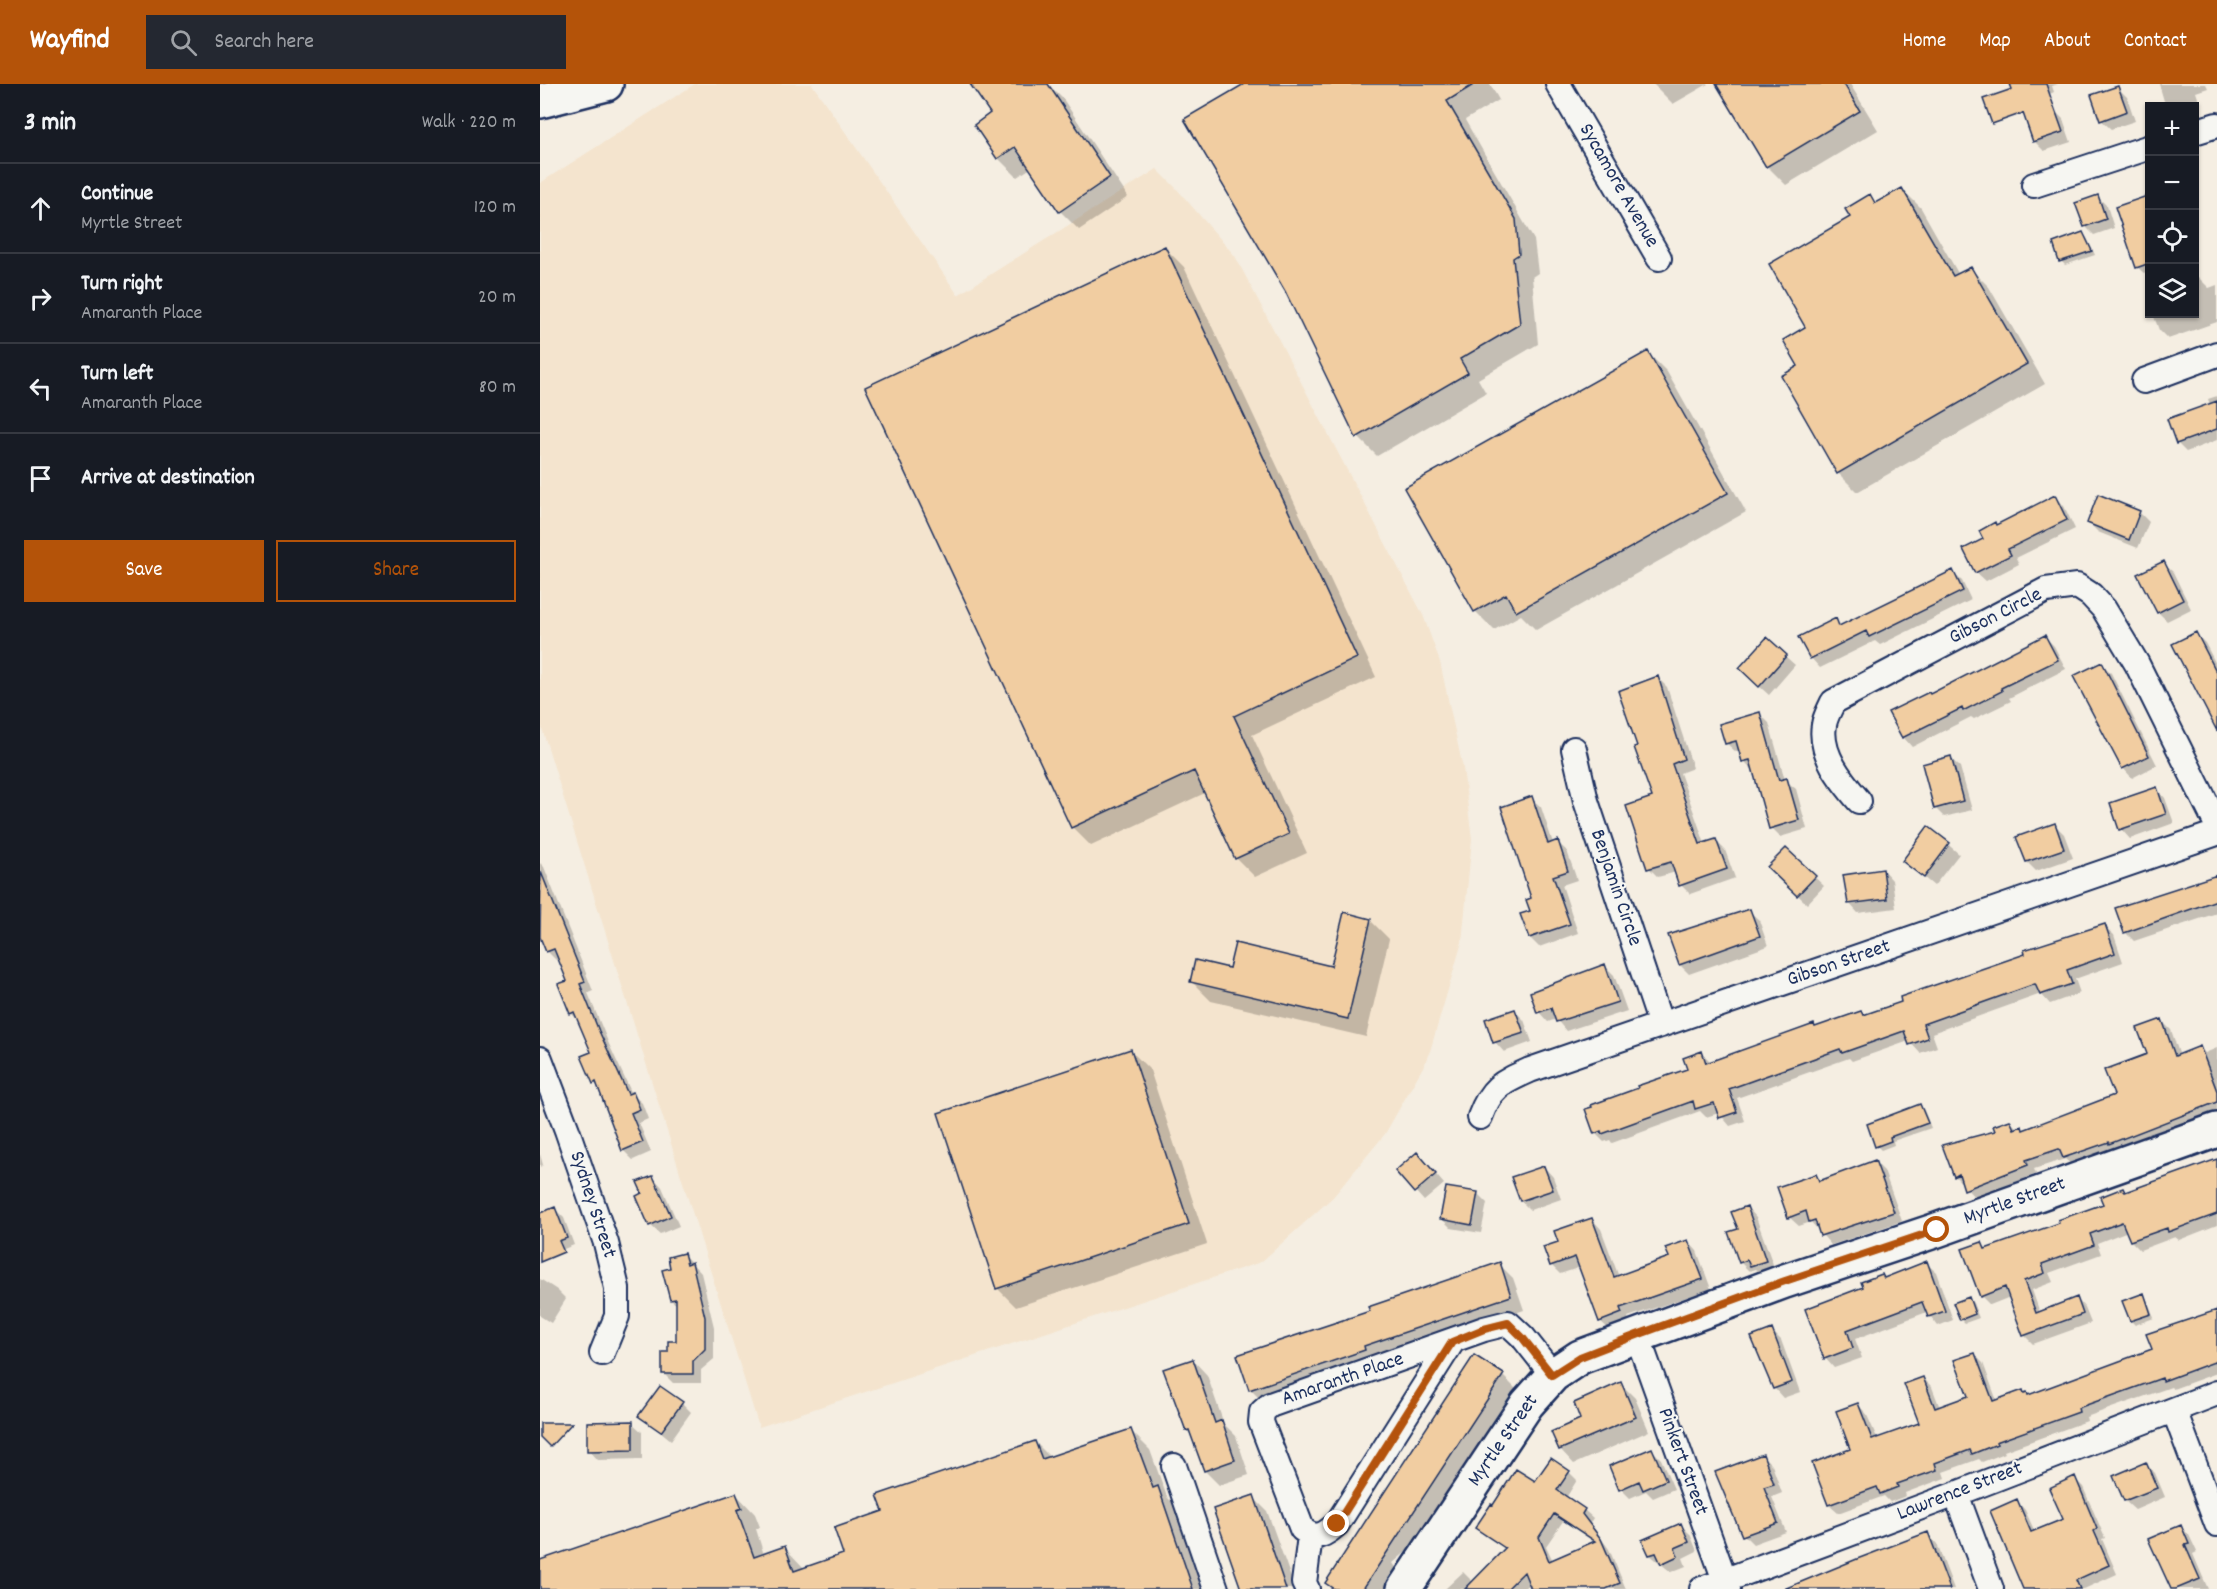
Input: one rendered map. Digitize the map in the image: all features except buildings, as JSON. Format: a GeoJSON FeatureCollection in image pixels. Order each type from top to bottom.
{"type":"FeatureCollection","features":[{"type":"Feature","properties":{"kind":"street"},"geometry":{"type":"LineString","coordinates":[[540,101],[606,84]]}},
{"type":"Feature","properties":{"kind":"street","name":"Sycamore Avenue"},"geometry":{"type":"LineString","coordinates":[[1558,84],[1659,258]]}},
{"type":"Feature","properties":{"kind":"street"},"geometry":{"type":"LineString","coordinates":[[2199,130],[2217,125]]}},
{"type":"Feature","properties":{"kind":"street"},"geometry":{"type":"LineString","coordinates":[[2034,185],[2145,149]]}},
{"type":"Feature","properties":{"kind":"street"},"geometry":{"type":"LineString","coordinates":[[2144,381],[2217,354]]}},
{"type":"Feature","properties":{"kind":"street","name":"Gibson Circle"},"geometry":{"type":"LineString","coordinates":[[1859,801],[1836,774],[1826,746],[1824,726],[1833,702],[2046,590],[2077,586],[2091,595],[2104,609],[2137,664],[2217,825]]}},
{"type":"Feature","properties":{"kind":"street","name":"Benjamin Circle"},"geometry":{"type":"LineString","coordinates":[[1574,749],[1586,801],[1661,1025]]}},
{"type":"Feature","properties":{"kind":"street","name":"Gibson Street"},"geometry":{"type":"LineString","coordinates":[[1480,1117],[1488,1097],[1506,1081],[1530,1070],[2217,833]]}},
{"type":"Feature","properties":{"kind":"street","name":"Sydney Street"},"geometry":{"type":"LineString","coordinates":[[540,1059],[606,1243],[617,1288],[617,1316],[602,1353]]}},
{"type":"Feature","properties":{"kind":"street","name":"Myrtle Street"},"geometry":{"type":"LineString","coordinates":[[1404,1589],[1527,1404],[1552,1375],[1580,1357],[1785,1281],[1937,1230],[2217,1130]]}},
{"type":"Feature","properties":{"kind":"street","name":"Amaranth Place"},"geometry":{"type":"LineString","coordinates":[[1452,1342],[1337,1524],[1318,1536],[1310,1536],[1302,1529],[1260,1422],[1262,1412],[1270,1405],[1484,1329],[1508,1323],[1552,1375]]}},
{"type":"Feature","properties":{"kind":"street","name":"Pinkert Street"},"geometry":{"type":"LineString","coordinates":[[1637,1335],[1718,1586]]}},
{"type":"Feature","properties":{"kind":"street","name":"Lawrence Street"},"geometry":{"type":"LineString","coordinates":[[1718,1586],[2217,1394]]}},
{"type":"Feature","properties":{"kind":"street"},"geometry":{"type":"LineString","coordinates":[[2174,1410],[2217,1524]]}},
{"type":"Feature","properties":{"kind":"street"},"geometry":{"type":"LineString","coordinates":[[1174,1466],[1216,1589]]}},
{"type":"Feature","properties":{"kind":"street"},"geometry":{"type":"LineString","coordinates":[[1956,1494],[1991,1589]]}},
{"type":"Feature","properties":{"kind":"street"},"geometry":{"type":"LineString","coordinates":[[1306,1589],[1304,1583],[1310,1536]]}},
{"type":"Feature","properties":{"kind":"shaded area"},"geometry":{"type":"Polygon","coordinates":[[[695,84],[812,84],[958,295],[1157,169],[1235,256],[1423,615],[1440,662],[1463,768],[1472,839],[1462,942],[1428,1058],[1385,1134],[1333,1197],[1261,1262],[759,1427],[540,722],[540,183],[695,84]]]}},
{"type":"Feature","properties":{"kind":"route"},"geometry":{"type":"LineString","coordinates":[[1337,1524],[1452,1342],[1484,1329],[1508,1323],[1552,1375],[1580,1357],[1637,1335],[1785,1281],[1937,1230]]}}]}
